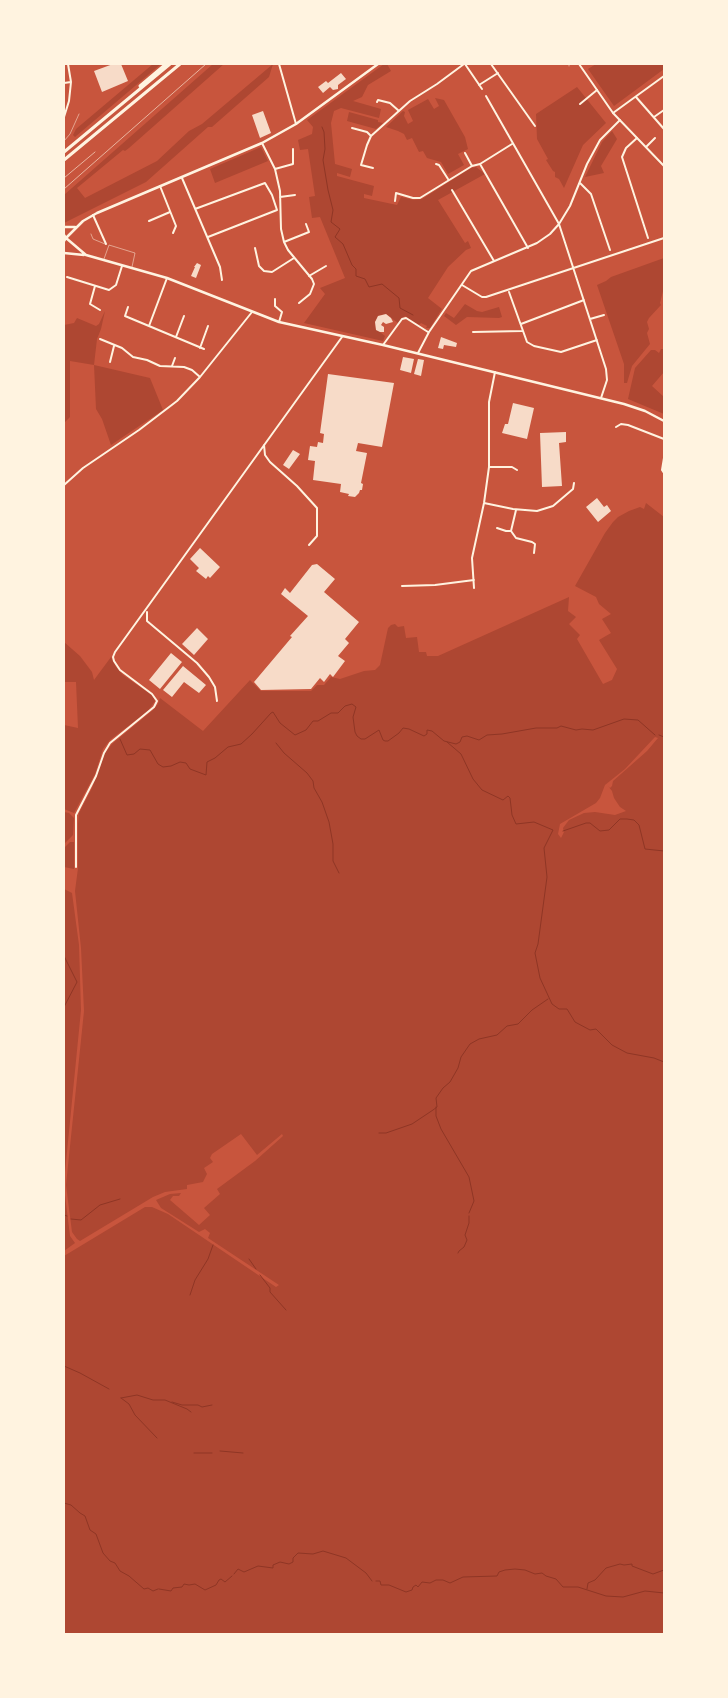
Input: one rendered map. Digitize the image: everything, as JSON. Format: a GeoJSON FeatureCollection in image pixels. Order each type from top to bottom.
{"type":"FeatureCollection","features":[{"type":"Feature","properties":{"kind":"highway"},"geometry":{"type":"LineString","coordinates":[[132,96],[148,78],[166,64]]}},
{"type":"Feature","properties":{"kind":"highway"},"geometry":{"type":"LineString","coordinates":[[64,152],[170,64]]}},
{"type":"Feature","properties":{"kind":"highway"},"geometry":{"type":"LineString","coordinates":[[64,160],[180,64]]}},
{"type":"Feature","properties":{"kind":"main road"},"geometry":{"type":"LineString","coordinates":[[86,255],[64,238],[76,226],[93,215],[262,143],[296,124],[378,64]]}},
{"type":"Feature","properties":{"kind":"main road"},"geometry":{"type":"LineString","coordinates":[[64,227],[76,226]]}},
{"type":"Feature","properties":{"kind":"main road"},"geometry":{"type":"LineString","coordinates":[[64,253],[86,255],[167,278],[279,322],[417,353],[601,398],[631,406],[664,421]]}},
{"type":"Feature","properties":{"kind":"street"},"geometry":{"type":"LineString","coordinates":[[64,117],[69,101],[71,82],[68,64]]}},
{"type":"Feature","properties":{"kind":"street"},"geometry":{"type":"LineString","coordinates":[[278,64],[296,124]]}},
{"type":"Feature","properties":{"kind":"street"},"geometry":{"type":"LineString","coordinates":[[373,168],[361,166],[371,136],[410,101],[464,64],[482,89]]}},
{"type":"Feature","properties":{"kind":"street"},"geometry":{"type":"LineString","coordinates":[[491,64],[535,126]]}},
{"type":"Feature","properties":{"kind":"street"},"geometry":{"type":"LineString","coordinates":[[579,64],[613,113],[664,166]]}},
{"type":"Feature","properties":{"kind":"street"},"geometry":{"type":"LineString","coordinates":[[479,85],[498,73]]}},
{"type":"Feature","properties":{"kind":"street"},"geometry":{"type":"LineString","coordinates":[[613,113],[664,76]]}},
{"type":"Feature","properties":{"kind":"street"},"geometry":{"type":"LineString","coordinates":[[64,83],[71,82]]}},
{"type":"Feature","properties":{"kind":"street"},"geometry":{"type":"LineString","coordinates":[[580,104],[597,90]]}},
{"type":"Feature","properties":{"kind":"street"},"geometry":{"type":"LineString","coordinates":[[486,96],[559,224],[606,369],[607,380],[601,398]]}},
{"type":"Feature","properties":{"kind":"street"},"geometry":{"type":"LineString","coordinates":[[636,97],[664,128]]}},
{"type":"Feature","properties":{"kind":"street"},"geometry":{"type":"LineString","coordinates":[[377,102],[378,100],[390,103],[399,111]]}},
{"type":"Feature","properties":{"kind":"street"},"geometry":{"type":"LineString","coordinates":[[654,117],[664,110]]}},
{"type":"Feature","properties":{"kind":"street"},"geometry":{"type":"LineString","coordinates":[[417,353],[429,332],[471,271],[528,248],[550,234],[559,224],[570,206],[600,140],[620,120]]}},
{"type":"Feature","properties":{"kind":"street"},"geometry":{"type":"LineString","coordinates":[[352,128],[367,132],[371,136]]}},
{"type":"Feature","properties":{"kind":"street"},"geometry":{"type":"LineString","coordinates":[[637,138],[626,148],[622,157],[648,238]]}},
{"type":"Feature","properties":{"kind":"street"},"geometry":{"type":"LineString","coordinates":[[646,147],[655,138]]}},
{"type":"Feature","properties":{"kind":"street"},"geometry":{"type":"LineString","coordinates":[[262,143],[275,168],[284,242],[314,284],[310,294],[299,303]]}},
{"type":"Feature","properties":{"kind":"street"},"geometry":{"type":"LineString","coordinates":[[395,201],[396,193],[420,198],[512,144]]}},
{"type":"Feature","properties":{"kind":"street"},"geometry":{"type":"LineString","coordinates":[[275,168],[293,164],[293,149]]}},
{"type":"Feature","properties":{"kind":"street"},"geometry":{"type":"LineString","coordinates":[[465,153],[472,166]]}},
{"type":"Feature","properties":{"kind":"street"},"geometry":{"type":"LineString","coordinates":[[436,164],[439,165],[448,180]]}},
{"type":"Feature","properties":{"kind":"street"},"geometry":{"type":"LineString","coordinates":[[480,164],[528,248]]}},
{"type":"Feature","properties":{"kind":"street"},"geometry":{"type":"LineString","coordinates":[[182,178],[220,267],[222,280]]}},
{"type":"Feature","properties":{"kind":"street"},"geometry":{"type":"LineString","coordinates":[[196,209],[264,183],[272,196],[277,210],[208,237]]}},
{"type":"Feature","properties":{"kind":"street"},"geometry":{"type":"LineString","coordinates":[[580,183],[591,194],[610,250]]}},
{"type":"Feature","properties":{"kind":"street"},"geometry":{"type":"LineString","coordinates":[[160,186],[176,226],[173,233]]}},
{"type":"Feature","properties":{"kind":"street"},"geometry":{"type":"LineString","coordinates":[[452,190],[494,262]]}},
{"type":"Feature","properties":{"kind":"street"},"geometry":{"type":"LineString","coordinates":[[280,197],[295,195]]}},
{"type":"Feature","properties":{"kind":"street"},"geometry":{"type":"LineString","coordinates":[[149,220],[170,212]]}},
{"type":"Feature","properties":{"kind":"street"},"geometry":{"type":"LineString","coordinates":[[93,215],[107,245]]}},
{"type":"Feature","properties":{"kind":"street"},"geometry":{"type":"LineString","coordinates":[[284,242],[309,232],[306,224]]}},
{"type":"Feature","properties":{"kind":"street"},"geometry":{"type":"LineString","coordinates":[[462,285],[482,297],[486,297],[664,238]]}},
{"type":"Feature","properties":{"kind":"street"},"geometry":{"type":"LineString","coordinates":[[255,248],[259,266],[264,271],[272,272],[294,258]]}},
{"type":"Feature","properties":{"kind":"street"},"geometry":{"type":"LineString","coordinates":[[66,277],[109,290],[116,286],[122,266]]}},
{"type":"Feature","properties":{"kind":"street"},"geometry":{"type":"LineString","coordinates":[[309,276],[326,266]]}},
{"type":"Feature","properties":{"kind":"street"},"geometry":{"type":"LineString","coordinates":[[149,326],[167,278]]}},
{"type":"Feature","properties":{"kind":"street"},"geometry":{"type":"LineString","coordinates":[[95,285],[90,304],[100,310]]}},
{"type":"Feature","properties":{"kind":"street"},"geometry":{"type":"LineString","coordinates":[[508,290],[527,342],[534,346],[561,352],[597,340]]}},
{"type":"Feature","properties":{"kind":"street"},"geometry":{"type":"LineString","coordinates":[[275,299],[275,306],[282,312],[279,322]]}},
{"type":"Feature","properties":{"kind":"street"},"geometry":{"type":"LineString","coordinates":[[520,324],[584,300]]}},
{"type":"Feature","properties":{"kind":"street"},"geometry":{"type":"LineString","coordinates":[[128,307],[125,316],[204,349]]}},
{"type":"Feature","properties":{"kind":"street"},"geometry":{"type":"LineString","coordinates":[[64,485],[83,468],[132,435],[177,401],[200,377],[252,312]]}},
{"type":"Feature","properties":{"kind":"street"},"geometry":{"type":"LineString","coordinates":[[590,319],[604,315]]}},
{"type":"Feature","properties":{"kind":"street"},"geometry":{"type":"LineString","coordinates":[[176,338],[184,316]]}},
{"type":"Feature","properties":{"kind":"street"},"geometry":{"type":"LineString","coordinates":[[383,345],[402,319],[406,318],[429,332]]}},
{"type":"Feature","properties":{"kind":"street"},"geometry":{"type":"LineString","coordinates":[[200,348],[208,326]]}},
{"type":"Feature","properties":{"kind":"street"},"geometry":{"type":"LineString","coordinates":[[473,332],[522,331]]}},
{"type":"Feature","properties":{"kind":"street"},"geometry":{"type":"LineString","coordinates":[[76,867],[76,815],[96,776],[104,753],[110,743],[154,707],[157,702],[152,694],[120,670],[113,657],[342,337]]}},
{"type":"Feature","properties":{"kind":"street"},"geometry":{"type":"LineString","coordinates":[[100,344],[101,340],[122,348],[133,357],[147,360],[160,366],[192,370],[200,377]]}},
{"type":"Feature","properties":{"kind":"street"},"geometry":{"type":"LineString","coordinates":[[110,362],[114,346]]}},
{"type":"Feature","properties":{"kind":"street"},"geometry":{"type":"LineString","coordinates":[[172,366],[175,358]]}},
{"type":"Feature","properties":{"kind":"street"},"geometry":{"type":"LineString","coordinates":[[474,588],[472,558],[484,503],[488,467],[489,402],[496,372]]}},
{"type":"Feature","properties":{"kind":"street"},"geometry":{"type":"LineString","coordinates":[[616,427],[621,424],[628,425],[664,439]]}},
{"type":"Feature","properties":{"kind":"street"},"geometry":{"type":"LineString","coordinates":[[264,445],[265,455],[270,462],[297,486],[317,508],[317,536],[309,545]]}},
{"type":"Feature","properties":{"kind":"street"},"geometry":{"type":"LineString","coordinates":[[664,458],[662,470],[664,473]]}},
{"type":"Feature","properties":{"kind":"street"},"geometry":{"type":"LineString","coordinates":[[488,467],[512,467],[517,470]]}},
{"type":"Feature","properties":{"kind":"street"},"geometry":{"type":"LineString","coordinates":[[484,503],[516,510],[537,511],[553,506],[573,489],[574,483]]}},
{"type":"Feature","properties":{"kind":"street"},"geometry":{"type":"LineString","coordinates":[[516,510],[511,531],[516,538],[535,544],[534,553]]}},
{"type":"Feature","properties":{"kind":"street"},"geometry":{"type":"LineString","coordinates":[[497,528],[511,531]]}},
{"type":"Feature","properties":{"kind":"street"},"geometry":{"type":"LineString","coordinates":[[402,586],[435,585],[474,580]]}},
{"type":"Feature","properties":{"kind":"street"},"geometry":{"type":"LineString","coordinates":[[147,609],[147,621],[197,664],[208,677],[215,687],[217,701]]}},
{"type":"Feature","properties":{"kind":"lane"},"geometry":{"type":"LineString","coordinates":[[64,141],[70,134],[79,114]]}},
{"type":"Feature","properties":{"kind":"lane"},"geometry":{"type":"LineString","coordinates":[[91,234],[93,239],[135,253],[132,268]]}},
{"type":"Feature","properties":{"kind":"lane"},"geometry":{"type":"LineString","coordinates":[[104,261],[107,245]]}},
{"type":"Feature","properties":{"kind":"shaded area"},"geometry":{"type":"Polygon","coordinates":[[[153,64],[161,64],[75,137],[73,135],[76,129],[153,64]]]}},
{"type":"Feature","properties":{"kind":"shaded area"},"geometry":{"type":"Polygon","coordinates":[[[213,64],[224,64],[129,148],[125,151],[123,150],[77,188],[85,198],[157,161],[189,131],[202,124],[273,64],[269,77],[212,127],[208,127],[146,182],[64,223],[64,195],[213,64]]]}},
{"type":"Feature","properties":{"kind":"shaded area"},"geometry":{"type":"Polygon","coordinates":[[[384,64],[387,64],[391,71],[368,85],[362,97],[353,101],[381,109],[379,118],[341,108],[334,111],[331,123],[335,164],[352,169],[350,177],[337,173],[337,176],[374,186],[372,196],[364,194],[364,198],[397,205],[401,197],[414,200],[422,199],[471,168],[476,167],[485,174],[438,200],[465,243],[468,241],[471,248],[466,250],[448,267],[428,298],[442,309],[430,328],[426,328],[427,326],[421,323],[419,325],[405,316],[398,323],[386,314],[378,316],[375,322],[376,329],[385,336],[383,341],[304,323],[325,294],[320,288],[345,278],[320,217],[312,218],[309,197],[315,196],[308,149],[300,150],[298,140],[312,134],[313,127],[307,120],[384,64]]]}},
{"type":"Feature","properties":{"kind":"shaded area"},"geometry":{"type":"Polygon","coordinates":[[[596,64],[664,64],[664,69],[614,106],[588,69],[596,64]]]}},
{"type":"Feature","properties":{"kind":"shaded area"},"geometry":{"type":"Polygon","coordinates":[[[577,87],[606,123],[583,145],[564,188],[559,179],[555,177],[555,172],[546,160],[548,159],[537,139],[536,114],[577,87]]]}},
{"type":"Feature","properties":{"kind":"shaded area"},"geometry":{"type":"Polygon","coordinates":[[[435,98],[444,100],[465,137],[468,149],[458,154],[464,165],[448,174],[441,162],[427,158],[423,151],[419,152],[412,138],[407,140],[404,134],[386,127],[403,111],[405,112],[404,116],[408,124],[413,121],[408,110],[428,99],[434,109],[439,106],[435,98]]]}},
{"type":"Feature","properties":{"kind":"shaded area"},"geometry":{"type":"Polygon","coordinates":[[[349,112],[383,123],[376,129],[347,121],[349,112]]]}},
{"type":"Feature","properties":{"kind":"shaded area"},"geometry":{"type":"Polygon","coordinates":[[[612,131],[617,139],[601,166],[604,173],[585,177],[602,142],[612,131]]]}},
{"type":"Feature","properties":{"kind":"shaded area"},"geometry":{"type":"Polygon","coordinates":[[[261,147],[268,161],[215,183],[210,169],[261,147]]]}},
{"type":"Feature","properties":{"kind":"shaded area"},"geometry":{"type":"Polygon","coordinates":[[[664,258],[664,287],[661,305],[647,322],[650,344],[632,366],[627,383],[624,383],[624,364],[597,285],[611,277],[664,258]]]}},
{"type":"Feature","properties":{"kind":"shaded area"},"geometry":{"type":"Polygon","coordinates":[[[465,304],[482,312],[499,307],[502,317],[467,317],[456,325],[444,316],[446,313],[454,318],[465,304]]]}},
{"type":"Feature","properties":{"kind":"shaded area"},"geometry":{"type":"Polygon","coordinates":[[[105,311],[97,339],[94,365],[70,361],[70,417],[64,423],[64,325],[74,323],[77,318],[96,326],[99,324],[105,311]]]}},
{"type":"Feature","properties":{"kind":"shaded area"},"geometry":{"type":"Polygon","coordinates":[[[661,349],[664,349],[664,372],[652,386],[664,397],[664,414],[628,399],[635,368],[651,350],[659,353],[661,349]]]}},
{"type":"Feature","properties":{"kind":"shaded area"},"geometry":{"type":"Polygon","coordinates":[[[94,365],[150,378],[163,410],[111,445],[102,419],[96,409],[94,365]]]}},
{"type":"Feature","properties":{"kind":"shaded area"},"geometry":{"type":"Polygon","coordinates":[[[646,503],[664,517],[664,1634],[64,1634],[64,1256],[145,1207],[152,1207],[168,1214],[276,1287],[279,1285],[208,1238],[210,1233],[205,1229],[199,1232],[161,1208],[156,1200],[170,1194],[181,1193],[179,1196],[173,1196],[170,1200],[199,1225],[210,1215],[204,1208],[220,1194],[217,1189],[255,1161],[283,1136],[282,1134],[257,1155],[241,1134],[212,1154],[210,1158],[213,1162],[204,1168],[207,1174],[203,1182],[187,1185],[187,1189],[165,1192],[153,1197],[80,1241],[72,1232],[66,1185],[84,1011],[81,948],[75,891],[78,868],[78,824],[79,813],[92,788],[105,753],[112,744],[153,710],[160,698],[203,731],[250,680],[261,691],[311,691],[317,685],[324,685],[331,677],[340,679],[364,671],[375,670],[380,665],[388,628],[391,625],[404,626],[406,638],[417,637],[419,652],[426,652],[427,656],[438,656],[569,597],[568,611],[576,617],[569,624],[580,635],[577,639],[603,684],[612,680],[617,669],[599,640],[611,633],[602,619],[611,614],[599,604],[596,597],[575,586],[613,522],[629,511],[640,507],[644,509],[646,503]],[[655,737],[625,769],[605,785],[596,803],[560,824],[558,834],[561,838],[564,832],[563,828],[569,820],[584,813],[595,812],[615,815],[626,811],[620,807],[608,786],[610,788],[613,781],[647,751],[658,738],[655,737]]]}},
{"type":"Feature","properties":{"kind":"shaded area"},"geometry":{"type":"Polygon","coordinates":[[[64,642],[80,656],[92,672],[94,680],[111,657],[123,675],[153,696],[155,701],[148,711],[110,740],[103,749],[95,774],[74,813],[64,809],[64,725],[78,728],[76,682],[64,682],[64,642]]]}},
{"type":"Feature","properties":{"kind":"shaded area"},"geometry":{"type":"Polygon","coordinates":[[[64,812],[69,813],[74,818],[73,835],[64,844],[64,812]]]}},
{"type":"Feature","properties":{"kind":"shaded area"},"geometry":{"type":"Polygon","coordinates":[[[70,842],[74,842],[74,869],[64,867],[64,848],[70,842]]]}},
{"type":"Feature","properties":{"kind":"shaded area"},"geometry":{"type":"Polygon","coordinates":[[[64,889],[72,893],[79,945],[81,1010],[64,1182],[64,889]]]}},
{"type":"Feature","properties":{"kind":"shaded area"},"geometry":{"type":"Polygon","coordinates":[[[64,1187],[70,1236],[75,1243],[64,1251],[64,1187]]]}},
{"type":"Feature","properties":{"kind":"building"},"geometry":{"type":"Polygon","coordinates":[[[113,64],[121,64],[128,81],[102,92],[94,71],[113,64]]]}},
{"type":"Feature","properties":{"kind":"building"},"geometry":{"type":"Polygon","coordinates":[[[341,73],[346,79],[338,85],[338,89],[333,90],[330,87],[323,93],[318,87],[326,81],[328,83],[341,73]]]}},
{"type":"Feature","properties":{"kind":"building"},"geometry":{"type":"Polygon","coordinates":[[[263,111],[271,133],[260,138],[252,115],[263,111]]]}},
{"type":"Feature","properties":{"kind":"building"},"geometry":{"type":"Polygon","coordinates":[[[197,263],[201,265],[196,278],[191,276],[197,263]]]}},
{"type":"Feature","properties":{"kind":"building"},"geometry":{"type":"Polygon","coordinates":[[[386,314],[393,322],[386,324],[383,322],[381,325],[384,327],[384,332],[380,332],[376,330],[375,322],[378,316],[386,314]]]}},
{"type":"Feature","properties":{"kind":"building"},"geometry":{"type":"Polygon","coordinates":[[[441,337],[457,343],[456,347],[444,345],[443,349],[438,348],[441,337]]]}},
{"type":"Feature","properties":{"kind":"building"},"geometry":{"type":"Polygon","coordinates":[[[403,357],[414,359],[411,373],[400,370],[403,357]]]}},
{"type":"Feature","properties":{"kind":"building"},"geometry":{"type":"Polygon","coordinates":[[[418,359],[424,360],[421,376],[414,374],[418,359]]]}},
{"type":"Feature","properties":{"kind":"building"},"geometry":{"type":"Polygon","coordinates":[[[328,374],[394,383],[382,447],[358,443],[356,451],[367,453],[361,483],[363,484],[362,490],[355,497],[340,492],[341,484],[313,480],[315,461],[308,460],[310,446],[317,447],[318,442],[323,443],[324,434],[320,433],[328,374]]]}},
{"type":"Feature","properties":{"kind":"building"},"geometry":{"type":"Polygon","coordinates":[[[513,403],[534,408],[527,439],[502,433],[505,424],[508,424],[513,403]]]}},
{"type":"Feature","properties":{"kind":"building"},"geometry":{"type":"Polygon","coordinates":[[[566,432],[566,442],[559,443],[562,486],[542,487],[540,433],[566,432]]]}},
{"type":"Feature","properties":{"kind":"building"},"geometry":{"type":"Polygon","coordinates":[[[293,450],[300,454],[289,469],[283,465],[293,450]]]}},
{"type":"Feature","properties":{"kind":"building"},"geometry":{"type":"Polygon","coordinates":[[[597,498],[604,507],[607,505],[611,511],[598,522],[586,507],[597,498]]]}},
{"type":"Feature","properties":{"kind":"building"},"geometry":{"type":"Polygon","coordinates":[[[200,548],[220,567],[210,578],[208,576],[206,579],[196,571],[199,568],[190,559],[200,548]]]}},
{"type":"Feature","properties":{"kind":"building"},"geometry":{"type":"Polygon","coordinates":[[[317,564],[335,579],[324,592],[359,622],[345,639],[349,643],[338,656],[345,661],[333,677],[330,674],[324,682],[320,678],[311,689],[261,690],[254,682],[308,616],[281,594],[285,588],[290,593],[312,565],[317,564]]]}},
{"type":"Feature","properties":{"kind":"building"},"geometry":{"type":"Polygon","coordinates":[[[197,628],[208,639],[194,655],[182,644],[197,628]]]}},
{"type":"Feature","properties":{"kind":"building"},"geometry":{"type":"Polygon","coordinates":[[[171,653],[182,662],[160,689],[149,680],[171,653]]]}},
{"type":"Feature","properties":{"kind":"building"},"geometry":{"type":"Polygon","coordinates":[[[183,666],[206,685],[199,693],[184,682],[172,697],[163,690],[183,666]]]}},
{"type":"Feature","properties":{"kind":"waterway"},"geometry":{"type":"LineString","coordinates":[[322,127],[325,149],[323,160],[333,210],[331,222],[340,229],[335,237],[343,244],[352,265],[356,269],[356,276],[365,279],[369,287],[382,284],[399,298],[400,308],[413,315]]}},
{"type":"Feature","properties":{"kind":"waterway"},"geometry":{"type":"LineString","coordinates":[[120,739],[127,755],[134,754],[140,749],[150,750],[158,764],[163,767],[180,762],[186,763],[190,769],[206,775],[207,762],[228,747],[241,744],[273,712],[280,723],[295,735],[306,730],[313,721],[318,721],[331,713],[338,713],[345,706],[352,704],[356,707],[353,717],[355,732],[361,739],[365,739],[379,730],[383,740],[388,741],[403,728],[424,736],[427,734],[427,730],[432,731],[444,741],[456,744],[460,742],[462,737],[467,736],[479,740],[487,735],[536,728],[557,728],[561,726],[576,730],[593,730],[624,719],[638,720],[655,735]]}},
{"type":"Feature","properties":{"kind":"waterway"},"geometry":{"type":"LineString","coordinates":[[659,735],[664,737]]}},
{"type":"Feature","properties":{"kind":"waterway"},"geometry":{"type":"LineString","coordinates":[[447,742],[461,754],[473,779],[482,790],[503,800],[508,796],[510,798],[512,815],[516,824],[534,822],[553,830],[544,848],[547,877],[538,944],[535,953],[540,978],[552,1004],[559,1009],[567,1009],[575,1022],[590,1030],[596,1029],[612,1045],[627,1053],[654,1058],[664,1062]]}},
{"type":"Feature","properties":{"kind":"waterway"},"geometry":{"type":"LineString","coordinates":[[276,743],[313,781],[314,788],[322,802],[329,822],[333,844],[333,861],[339,873]]}},
{"type":"Feature","properties":{"kind":"waterway"},"geometry":{"type":"LineString","coordinates":[[563,831],[586,823],[590,823],[600,831],[609,830],[620,819],[634,820],[639,825],[645,849],[664,851]]}},
{"type":"Feature","properties":{"kind":"waterway"},"geometry":{"type":"LineString","coordinates":[[64,956],[77,982],[64,1007]]}},
{"type":"Feature","properties":{"kind":"waterway"},"geometry":{"type":"LineString","coordinates":[[379,1133],[386,1133],[412,1124],[437,1107],[436,1098],[450,1082],[458,1068],[461,1057],[470,1044],[479,1039],[497,1035],[507,1026],[518,1024],[532,1010],[548,999]]}},
{"type":"Feature","properties":{"kind":"waterway"},"geometry":{"type":"LineString","coordinates":[[436,1107],[436,1116],[441,1129],[469,1177],[474,1201],[469,1213]]}},
{"type":"Feature","properties":{"kind":"waterway"},"geometry":{"type":"LineString","coordinates":[[71,1219],[81,1220],[100,1205],[120,1199]]}},
{"type":"Feature","properties":{"kind":"waterway"},"geometry":{"type":"LineString","coordinates":[[458,1253],[464,1247],[467,1240],[465,1235],[469,1216]]}},
{"type":"Feature","properties":{"kind":"waterway"},"geometry":{"type":"LineString","coordinates":[[190,1295],[195,1280],[208,1259],[213,1245]]}},
{"type":"Feature","properties":{"kind":"waterway"},"geometry":{"type":"LineString","coordinates":[[249,1259],[256,1269]]}},
{"type":"Feature","properties":{"kind":"waterway"},"geometry":{"type":"LineString","coordinates":[[260,1275],[270,1288],[270,1292],[286,1310]]}},
{"type":"Feature","properties":{"kind":"waterway"},"geometry":{"type":"LineString","coordinates":[[64,1366],[109,1389]]}},
{"type":"Feature","properties":{"kind":"waterway"},"geometry":{"type":"LineString","coordinates":[[121,1398],[137,1395],[153,1400],[165,1400],[191,1412]]}},
{"type":"Feature","properties":{"kind":"waterway"},"geometry":{"type":"LineString","coordinates":[[121,1398],[129,1404],[135,1415],[157,1438]]}},
{"type":"Feature","properties":{"kind":"waterway"},"geometry":{"type":"LineString","coordinates":[[172,1402],[202,1407],[212,1405]]}},
{"type":"Feature","properties":{"kind":"waterway"},"geometry":{"type":"LineString","coordinates":[[220,1451],[243,1453]]}},
{"type":"Feature","properties":{"kind":"waterway"},"geometry":{"type":"LineString","coordinates":[[194,1453],[212,1453]]}},
{"type":"Feature","properties":{"kind":"waterway"},"geometry":{"type":"LineString","coordinates":[[64,1503],[71,1505],[85,1516],[90,1530],[96,1534],[103,1553],[110,1561],[115,1563],[120,1571],[144,1589],[148,1588],[153,1591],[158,1589]]}},
{"type":"Feature","properties":{"kind":"waterway"},"geometry":{"type":"LineString","coordinates":[[234,1574],[238,1569],[244,1572],[258,1566],[273,1568],[273,1565],[280,1562],[289,1564],[293,1562],[293,1558],[298,1553],[313,1554],[323,1551],[346,1558],[366,1573],[372,1581]]}},
{"type":"Feature","properties":{"kind":"waterway"},"geometry":{"type":"LineString","coordinates":[[587,1589],[588,1583],[595,1580],[606,1568],[620,1564],[632,1564],[632,1566],[653,1574],[664,1570]]}},
{"type":"Feature","properties":{"kind":"waterway"},"geometry":{"type":"LineString","coordinates":[[376,1581],[380,1581],[381,1585],[389,1585],[406,1592],[412,1590],[416,1585],[418,1587],[422,1582],[430,1583],[436,1580],[443,1580],[450,1583],[463,1577],[497,1576],[499,1572],[515,1569],[535,1574],[542,1573],[556,1579],[563,1587],[578,1587],[606,1596],[623,1597],[645,1591],[664,1593]]}},
{"type":"Feature","properties":{"kind":"waterway"},"geometry":{"type":"LineString","coordinates":[[159,1589],[171,1591],[173,1588],[182,1587],[184,1584],[195,1584],[205,1590],[216,1585],[219,1580],[221,1579],[225,1582],[232,1576]]}},
{"type":"Feature","properties":{"kind":"railway"},"geometry":{"type":"LineString","coordinates":[[64,189],[206,64]]}},
{"type":"Feature","properties":{"kind":"railway"},"geometry":{"type":"LineString","coordinates":[[64,178],[95,152]]}}]}
